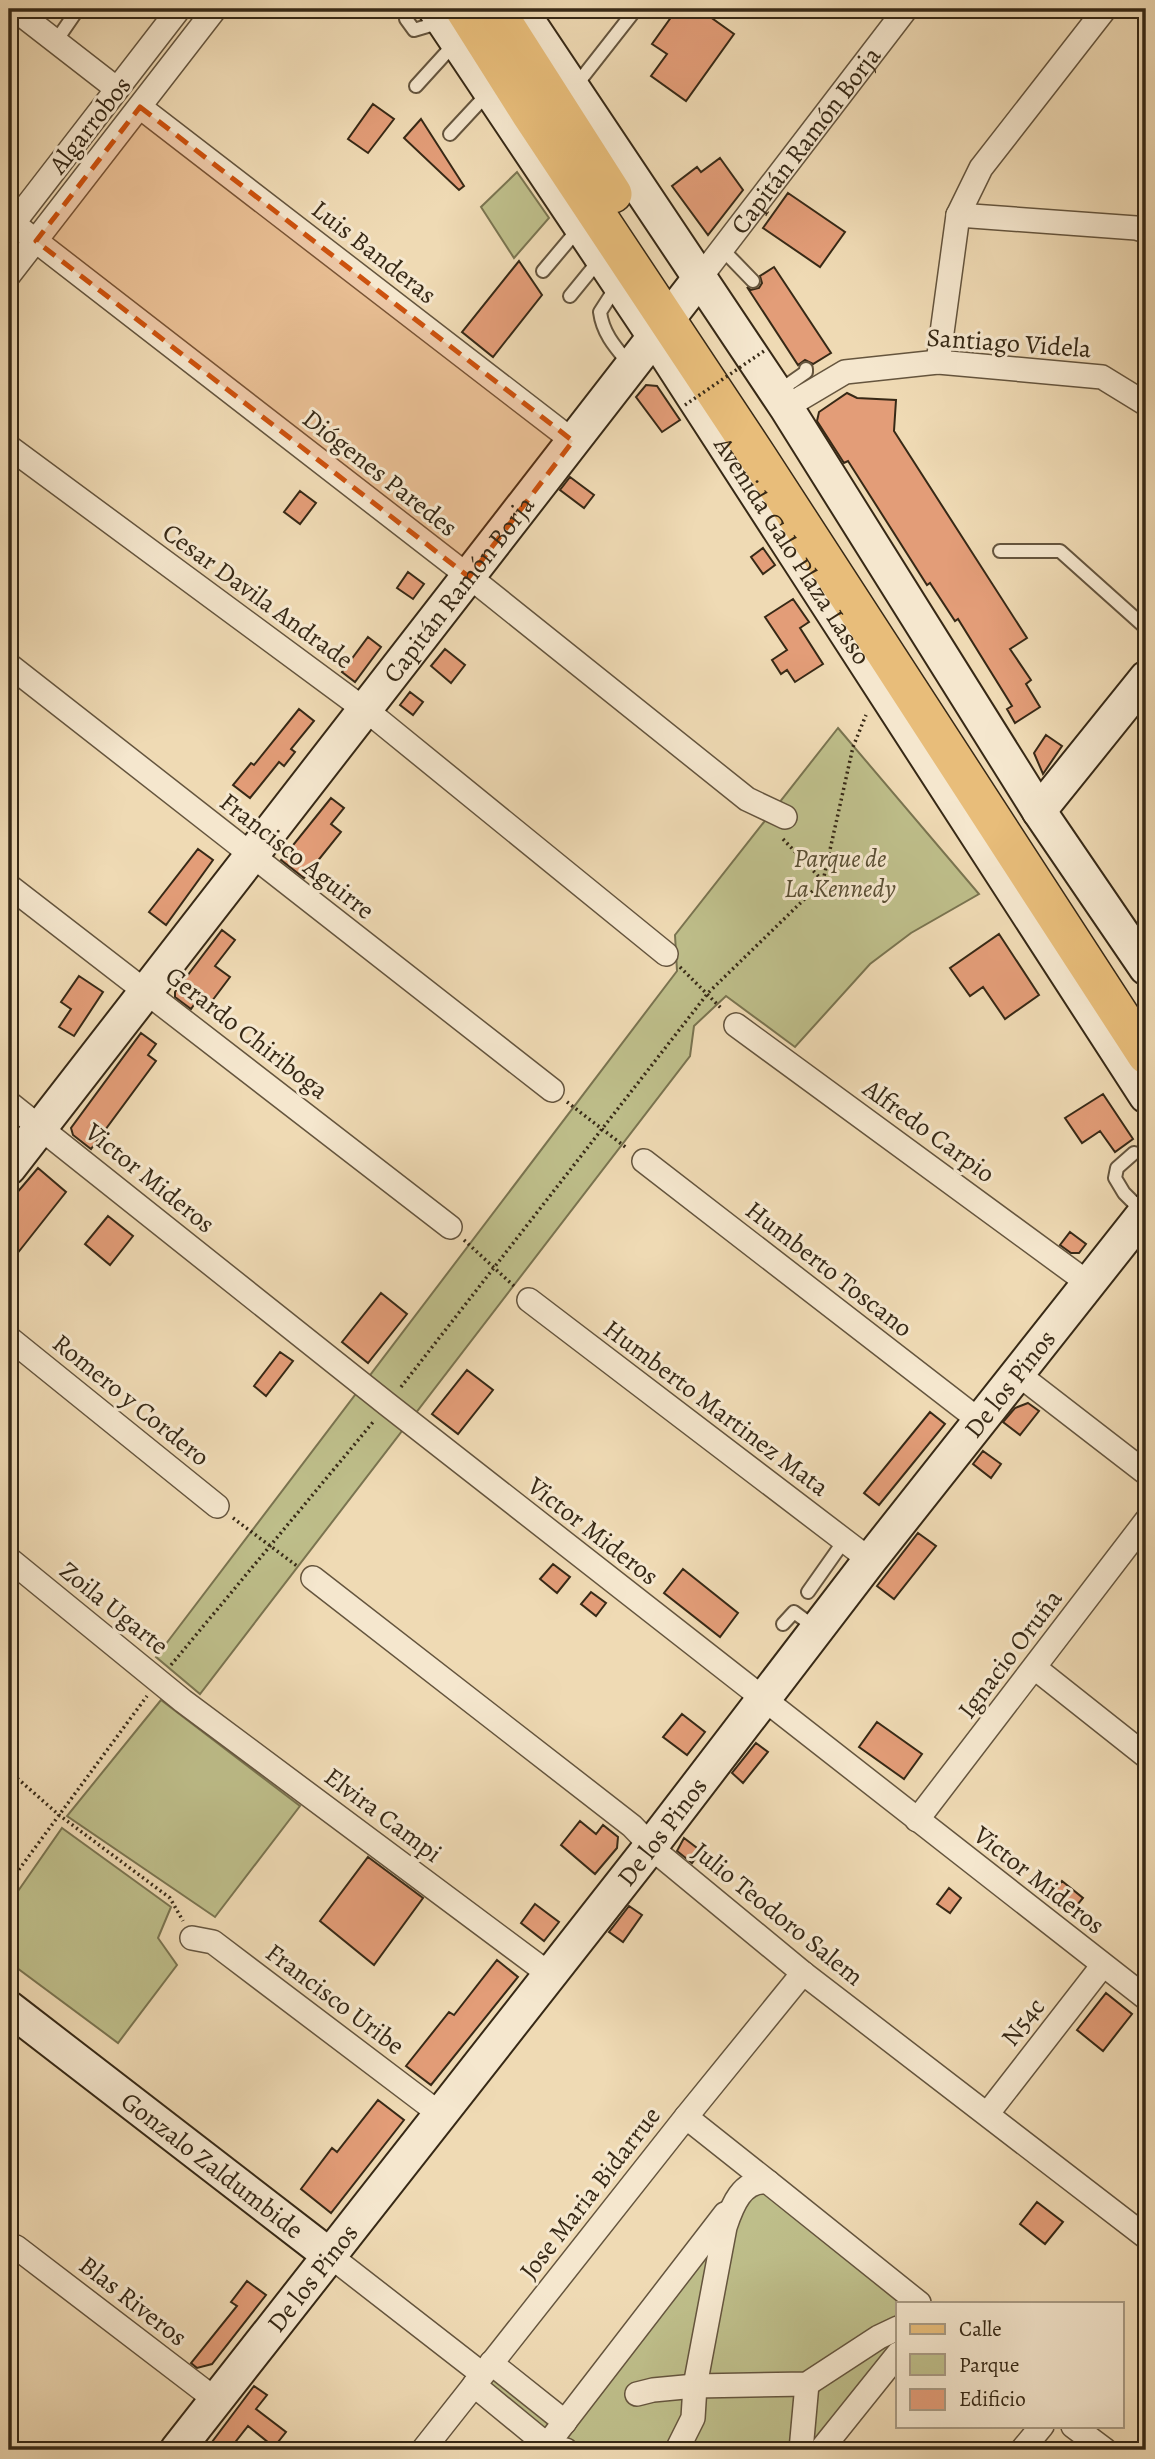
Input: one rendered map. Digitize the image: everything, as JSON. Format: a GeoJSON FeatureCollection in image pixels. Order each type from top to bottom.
{"type":"FeatureCollection","features":[{"type":"Feature","properties":{"kind":"main road","name":"Avenida Galo Plaza Lasso"},"geometry":{"type":"LineString","coordinates":[[495,9],[676,309],[758,457],[1146,1055]]}},
{"type":"Feature","properties":{"kind":"main road","name":"Avenida Galo Plaza Lasso"},"geometry":{"type":"LineString","coordinates":[[450,20],[531,115],[676,309],[1146,1016]]}},
{"type":"Feature","properties":{"kind":"street"},"geometry":{"type":"LineString","coordinates":[[14,9],[117,89]]}},
{"type":"Feature","properties":{"kind":"street","name":"Algarrobos"},"geometry":{"type":"LineString","coordinates":[[10,224],[180,9]]}},
{"type":"Feature","properties":{"kind":"street","name":"Algarrobos"},"geometry":{"type":"LineString","coordinates":[[9,275],[215,9]]}},
{"type":"Feature","properties":{"kind":"street","name":"Avenida Galo Plaza Lasso"},"geometry":{"type":"LineString","coordinates":[[520,9],[573,90],[676,309],[879,684],[1146,1096]]}},
{"type":"Feature","properties":{"kind":"street","name":"Capitán Ramón Borja"},"geometry":{"type":"LineString","coordinates":[[9,1168],[906,9]]}},
{"type":"Feature","properties":{"kind":"street"},"geometry":{"type":"LineString","coordinates":[[938,362],[958,215],[981,168],[1105,9]]}},
{"type":"Feature","properties":{"kind":"street","name":"Avenida Galo Plaza Lasso"},"geometry":{"type":"LineString","coordinates":[[450,20],[490,91],[610,271],[676,309],[781,400],[1039,811],[1146,968]]}},
{"type":"Feature","properties":{"kind":"street","name":"Luis Banderas"},"geometry":{"type":"LineString","coordinates":[[140,107],[573,441]]}},
{"type":"Feature","properties":{"kind":"street"},"geometry":{"type":"LineString","coordinates":[[958,215],[1143,225]]}},
{"type":"Feature","properties":{"kind":"street","name":"Diógenes Paredes"},"geometry":{"type":"LineString","coordinates":[[10,224],[36,240],[469,577],[747,799],[785,817]]}},
{"type":"Feature","properties":{"kind":"street","name":"Santiago Videla"},"geometry":{"type":"LineString","coordinates":[[781,400],[845,372],[938,362],[1102,377],[1146,404]]}},
{"type":"Feature","properties":{"kind":"street","name":"Cesar Davila Andrade"},"geometry":{"type":"LineString","coordinates":[[9,447],[364,709],[666,954]]}},
{"type":"Feature","properties":{"kind":"street","name":"Francisco Aguirre"},"geometry":{"type":"LineString","coordinates":[[9,665],[552,1090]]}},
{"type":"Feature","properties":{"kind":"street"},"geometry":{"type":"LineString","coordinates":[[1039,811],[1146,678]]}},
{"type":"Feature","properties":{"kind":"street","name":"Gerardo Chiriboga"},"geometry":{"type":"LineString","coordinates":[[9,886],[450,1227]]}},
{"type":"Feature","properties":{"kind":"street","name":"Alfredo Carpio"},"geometry":{"type":"LineString","coordinates":[[736,1025],[1088,1283]]}},
{"type":"Feature","properties":{"kind":"street","name":"Victor Mideros"},"geometry":{"type":"LineString","coordinates":[[9,1103],[763,1700],[1146,1998]]}},
{"type":"Feature","properties":{"kind":"street","name":"Humberto Toscano"},"geometry":{"type":"LineString","coordinates":[[644,1161],[980,1421]]}},
{"type":"Feature","properties":{"kind":"street","name":"De los Pinos"},"geometry":{"type":"LineString","coordinates":[[177,2450],[651,1846],[817,1629],[857,1550],[980,1421],[1145,1212]]}},
{"type":"Feature","properties":{"kind":"street","name":"Humberto Martinez Mata"},"geometry":{"type":"LineString","coordinates":[[529,1300],[857,1550]]}},
{"type":"Feature","properties":{"kind":"street","name":"Romero y Cordero"},"geometry":{"type":"LineString","coordinates":[[9,1338],[217,1506]]}},
{"type":"Feature","properties":{"kind":"street"},"geometry":{"type":"LineString","coordinates":[[1018,1374],[1146,1473]]}},
{"type":"Feature","properties":{"kind":"street","name":"Ignacio Oruña"},"geometry":{"type":"LineString","coordinates":[[917,1820],[1146,1521]]}},
{"type":"Feature","properties":{"kind":"street","name":"Zoila Ugarte"},"geometry":{"type":"LineString","coordinates":[[9,1559],[183,1701]]}},
{"type":"Feature","properties":{"kind":"street","name":"Julio Teodoro Salem"},"geometry":{"type":"LineString","coordinates":[[313,1578],[632,1826],[651,1846],[803,1973],[1146,2237]]}},
{"type":"Feature","properties":{"kind":"street"},"geometry":{"type":"LineString","coordinates":[[1035,1668],[1146,1756]]}},
{"type":"Feature","properties":{"kind":"street","name":"Elvira Campi"},"geometry":{"type":"LineString","coordinates":[[183,1701],[549,1974]]}},
{"type":"Feature","properties":{"kind":"street","name":"Francisco Uribe"},"geometry":{"type":"LineString","coordinates":[[192,1938],[213,1942],[440,2114]]}},
{"type":"Feature","properties":{"kind":"street","name":"N54c"},"geometry":{"type":"LineString","coordinates":[[988,2113],[1103,1965]]}},
{"type":"Feature","properties":{"kind":"street","name":"Jose Maria Bidarrue"},"geometry":{"type":"LineString","coordinates":[[423,2450],[803,1973]]}},
{"type":"Feature","properties":{"kind":"street","name":"Gonzalo Zaldumbide"},"geometry":{"type":"LineString","coordinates":[[9,2008],[483,2374]]}},
{"type":"Feature","properties":{"kind":"street"},"geometry":{"type":"LineString","coordinates":[[686,2117],[918,2302]]}},
{"type":"Feature","properties":{"kind":"street"},"geometry":{"type":"LineString","coordinates":[[483,2374],[552,2448],[565,2422],[749,2185],[754,2182],[777,2189]]}},
{"type":"Feature","properties":{"kind":"street"},"geometry":{"type":"LineString","coordinates":[[677,2450],[693,2418],[695,2386],[731,2207]]}},
{"type":"Feature","properties":{"kind":"street","name":"Blas Riveros"},"geometry":{"type":"LineString","coordinates":[[16,2247],[216,2400]]}},
{"type":"Feature","properties":{"kind":"street"},"geometry":{"type":"LineString","coordinates":[[637,2395],[653,2390],[695,2386],[807,2384],[896,2329]]}},
{"type":"Feature","properties":{"kind":"street"},"geometry":{"type":"LineString","coordinates":[[821,2450],[896,2356]]}},
{"type":"Feature","properties":{"kind":"street"},"geometry":{"type":"LineString","coordinates":[[483,2374],[565,2422]]}},
{"type":"Feature","properties":{"kind":"street"},"geometry":{"type":"LineString","coordinates":[[801,2450],[807,2384]]}},
{"type":"Feature","properties":{"kind":"street"},"geometry":{"type":"LineString","coordinates":[[1022,2450],[1040,2428]]}},
{"type":"Feature","properties":{"kind":"street"},"geometry":{"type":"LineString","coordinates":[[1076,2428],[1105,2450]]}},
{"type":"Feature","properties":{"kind":"lane"},"geometry":{"type":"LineString","coordinates":[[56,41],[78,9]]}},
{"type":"Feature","properties":{"kind":"lane"},"geometry":{"type":"LineString","coordinates":[[405,9],[406,19],[414,30],[450,20]]}},
{"type":"Feature","properties":{"kind":"lane"},"geometry":{"type":"LineString","coordinates":[[573,90],[636,9]]}},
{"type":"Feature","properties":{"kind":"lane"},"geometry":{"type":"LineString","coordinates":[[416,86],[450,20]]}},
{"type":"Feature","properties":{"kind":"lane"},"geometry":{"type":"LineString","coordinates":[[450,134],[490,91]]}},
{"type":"Feature","properties":{"kind":"lane"},"geometry":{"type":"LineString","coordinates":[[542,271],[580,226]]}},
{"type":"Feature","properties":{"kind":"lane"},"geometry":{"type":"LineString","coordinates":[[722,249],[754,281]]}},
{"type":"Feature","properties":{"kind":"lane"},"geometry":{"type":"LineString","coordinates":[[570,296],[610,271]]}},
{"type":"Feature","properties":{"kind":"lane"},"geometry":{"type":"LineString","coordinates":[[610,271],[600,312],[602,326],[631,366]]}},
{"type":"Feature","properties":{"kind":"lane"},"geometry":{"type":"LineString","coordinates":[[781,400],[792,383],[806,372],[806,369]]}},
{"type":"Feature","properties":{"kind":"lane"},"geometry":{"type":"LineString","coordinates":[[1000,551],[1060,551],[1146,628]]}},
{"type":"Feature","properties":{"kind":"lane"},"geometry":{"type":"LineString","coordinates":[[1134,1153],[1117,1168],[1115,1178],[1125,1193],[1145,1212]]}},
{"type":"Feature","properties":{"kind":"lane"},"geometry":{"type":"LineString","coordinates":[[808,1592],[857,1550]]}},
{"type":"Feature","properties":{"kind":"lane"},"geometry":{"type":"LineString","coordinates":[[783,1624],[794,1612],[817,1629]]}},
{"type":"Feature","properties":{"kind":"path"},"geometry":{"type":"LineString","coordinates":[[685,405],[764,351]]}},
{"type":"Feature","properties":{"kind":"path"},"geometry":{"type":"LineString","coordinates":[[9,1883],[158,1681],[387,1404],[708,993],[822,881],[853,747],[879,684]]}},
{"type":"Feature","properties":{"kind":"path"},"geometry":{"type":"LineString","coordinates":[[785,817],[781,836],[822,881]]}},
{"type":"Feature","properties":{"kind":"path"},"geometry":{"type":"LineString","coordinates":[[666,954],[708,993],[736,1025]]}},
{"type":"Feature","properties":{"kind":"path"},"geometry":{"type":"LineString","coordinates":[[552,1090],[644,1161]]}},
{"type":"Feature","properties":{"kind":"path"},"geometry":{"type":"LineString","coordinates":[[450,1227],[529,1300]]}},
{"type":"Feature","properties":{"kind":"path"},"geometry":{"type":"LineString","coordinates":[[217,1506],[313,1578]]}},
{"type":"Feature","properties":{"kind":"path"},"geometry":{"type":"LineString","coordinates":[[9,1771],[59,1815],[170,1898],[192,1938]]}},
{"type":"Feature","properties":{"kind":"highlighted area"},"geometry":{"type":"Polygon","coordinates":[[[140,107],[573,441],[469,577],[36,241],[140,107]]]}},
{"type":"Feature","properties":{"kind":"green space"},"geometry":{"type":"Polygon","coordinates":[[[517,172],[549,218],[514,258],[481,207],[517,172]]]}},
{"type":"Feature","properties":{"kind":"green space","name":"Parque de La Kennedy"},"geometry":{"type":"Polygon","coordinates":[[[838,728],[979,894],[911,933],[870,964],[795,1047],[726,996],[694,1026],[690,1056],[200,1694],[156,1657],[677,971],[675,935],[838,728]]]}},
{"type":"Feature","properties":{"kind":"green space"},"geometry":{"type":"Polygon","coordinates":[[[161,1700],[300,1806],[215,1917],[67,1816],[161,1700]]]}},
{"type":"Feature","properties":{"kind":"green space"},"geometry":{"type":"Polygon","coordinates":[[[62,1828],[171,1907],[158,1938],[177,1965],[118,2043],[9,1962],[9,1904],[62,1828]]]}},
{"type":"Feature","properties":{"kind":"green space"},"geometry":{"type":"Polygon","coordinates":[[[755,2184],[918,2302],[896,2302],[896,2356],[821,2450],[543,2450],[474,2385],[491,2363],[565,2422],[755,2184]]]}},
{"type":"Feature","properties":{"kind":"building"},"geometry":{"type":"Polygon","coordinates":[[[677,9],[699,9],[734,34],[686,101],[651,76],[667,54],[652,44],[677,9]]]}},
{"type":"Feature","properties":{"kind":"building"},"geometry":{"type":"Polygon","coordinates":[[[373,104],[394,119],[368,153],[348,139],[373,104]]]}},
{"type":"Feature","properties":{"kind":"building"},"geometry":{"type":"Polygon","coordinates":[[[421,119],[464,186],[459,190],[404,138],[421,119]]]}},
{"type":"Feature","properties":{"kind":"building"},"geometry":{"type":"Polygon","coordinates":[[[720,158],[743,190],[708,235],[672,186],[697,167],[701,172],[720,158]]]}},
{"type":"Feature","properties":{"kind":"building"},"geometry":{"type":"Polygon","coordinates":[[[788,193],[845,232],[820,267],[763,228],[788,193]]]}},
{"type":"Feature","properties":{"kind":"building"},"geometry":{"type":"Polygon","coordinates":[[[519,261],[542,295],[493,357],[462,332],[519,261]]]}},
{"type":"Feature","properties":{"kind":"building"},"geometry":{"type":"Polygon","coordinates":[[[774,267],[831,353],[813,364],[805,360],[798,365],[747,287],[751,290],[759,288],[762,283],[760,276],[774,267]]]}},
{"type":"Feature","properties":{"kind":"building"},"geometry":{"type":"Polygon","coordinates":[[[646,385],[657,386],[680,420],[662,432],[636,397],[646,385]]]}},
{"type":"Feature","properties":{"kind":"building"},"geometry":{"type":"Polygon","coordinates":[[[847,393],[857,398],[896,400],[894,431],[1027,638],[1010,649],[1031,680],[1026,684],[1040,707],[1015,723],[1007,709],[1012,706],[958,619],[955,621],[930,583],[927,585],[848,461],[844,463],[817,421],[819,412],[847,393]]]}},
{"type":"Feature","properties":{"kind":"building"},"geometry":{"type":"Polygon","coordinates":[[[570,477],[594,495],[584,508],[560,490],[570,477]]]}},
{"type":"Feature","properties":{"kind":"building"},"geometry":{"type":"Polygon","coordinates":[[[300,491],[316,503],[300,524],[284,512],[300,491]]]}},
{"type":"Feature","properties":{"kind":"building"},"geometry":{"type":"Polygon","coordinates":[[[763,548],[775,565],[763,574],[751,557],[763,548]]]}},
{"type":"Feature","properties":{"kind":"building"},"geometry":{"type":"Polygon","coordinates":[[[408,572],[424,584],[413,599],[397,588],[408,572]]]}},
{"type":"Feature","properties":{"kind":"building"},"geometry":{"type":"Polygon","coordinates":[[[793,599],[809,622],[800,628],[823,664],[795,682],[787,670],[781,674],[772,660],[787,650],[765,617],[793,599]]]}},
{"type":"Feature","properties":{"kind":"building"},"geometry":{"type":"Polygon","coordinates":[[[368,637],[381,647],[355,682],[342,672],[368,637]]]}},
{"type":"Feature","properties":{"kind":"building"},"geometry":{"type":"Polygon","coordinates":[[[445,649],[465,665],[451,683],[431,666],[445,649]]]}},
{"type":"Feature","properties":{"kind":"building"},"geometry":{"type":"Polygon","coordinates":[[[410,692],[423,702],[413,715],[400,705],[410,692]]]}},
{"type":"Feature","properties":{"kind":"building"},"geometry":{"type":"Polygon","coordinates":[[[299,709],[314,721],[291,749],[295,752],[284,766],[279,762],[250,798],[233,785],[251,763],[254,765],[299,709]]]}},
{"type":"Feature","properties":{"kind":"building"},"geometry":{"type":"Polygon","coordinates":[[[1046,735],[1062,746],[1043,774],[1034,753],[1046,735]]]}},
{"type":"Feature","properties":{"kind":"building"},"geometry":{"type":"Polygon","coordinates":[[[331,798],[344,808],[331,824],[341,832],[304,878],[281,860],[331,798]]]}},
{"type":"Feature","properties":{"kind":"building"},"geometry":{"type":"Polygon","coordinates":[[[198,849],[213,860],[166,925],[149,912],[198,849]]]}},
{"type":"Feature","properties":{"kind":"building"},"geometry":{"type":"Polygon","coordinates":[[[222,930],[235,940],[215,966],[230,977],[206,1009],[196,1002],[191,1009],[175,997],[175,992],[222,930]]]}},
{"type":"Feature","properties":{"kind":"building"},"geometry":{"type":"Polygon","coordinates":[[[999,934],[1039,995],[1005,1019],[983,987],[970,996],[950,968],[999,934]]]}},
{"type":"Feature","properties":{"kind":"building"},"geometry":{"type":"Polygon","coordinates":[[[79,976],[103,992],[74,1036],[59,1027],[71,1009],[61,1002],[79,976]]]}},
{"type":"Feature","properties":{"kind":"building"},"geometry":{"type":"Polygon","coordinates":[[[141,1033],[156,1044],[148,1055],[156,1061],[91,1149],[73,1135],[71,1128],[141,1033]]]}},
{"type":"Feature","properties":{"kind":"building"},"geometry":{"type":"Polygon","coordinates":[[[1103,1094],[1133,1139],[1115,1152],[1100,1131],[1082,1143],[1065,1118],[1103,1094]]]}},
{"type":"Feature","properties":{"kind":"building"},"geometry":{"type":"Polygon","coordinates":[[[38,1168],[66,1192],[9,1264],[9,1202],[38,1168]]]}},
{"type":"Feature","properties":{"kind":"building"},"geometry":{"type":"Polygon","coordinates":[[[108,1216],[133,1236],[110,1265],[85,1244],[108,1216]]]}},
{"type":"Feature","properties":{"kind":"building"},"geometry":{"type":"Polygon","coordinates":[[[1070,1232],[1086,1244],[1079,1253],[1071,1253],[1060,1245],[1070,1232]]]}},
{"type":"Feature","properties":{"kind":"building"},"geometry":{"type":"Polygon","coordinates":[[[381,1293],[407,1314],[368,1363],[342,1342],[381,1293]]]}},
{"type":"Feature","properties":{"kind":"building"},"geometry":{"type":"Polygon","coordinates":[[[280,1352],[293,1361],[266,1396],[254,1386],[280,1352]]]}},
{"type":"Feature","properties":{"kind":"building"},"geometry":{"type":"Polygon","coordinates":[[[467,1370],[493,1390],[458,1434],[432,1414],[467,1370]]]}},
{"type":"Feature","properties":{"kind":"building"},"geometry":{"type":"Polygon","coordinates":[[[1028,1403],[1039,1411],[1020,1435],[1003,1422],[1015,1408],[1028,1403]]]}},
{"type":"Feature","properties":{"kind":"building"},"geometry":{"type":"Polygon","coordinates":[[[930,1412],[945,1424],[879,1505],[864,1493],[930,1412]]]}},
{"type":"Feature","properties":{"kind":"building"},"geometry":{"type":"Polygon","coordinates":[[[983,1451],[1001,1464],[991,1478],[973,1464],[983,1451]]]}},
{"type":"Feature","properties":{"kind":"building"},"geometry":{"type":"Polygon","coordinates":[[[918,1533],[936,1546],[894,1599],[877,1586],[918,1533]]]}},
{"type":"Feature","properties":{"kind":"building"},"geometry":{"type":"Polygon","coordinates":[[[553,1564],[570,1577],[557,1593],[540,1579],[553,1564]]]}},
{"type":"Feature","properties":{"kind":"building"},"geometry":{"type":"Polygon","coordinates":[[[683,1569],[738,1613],[720,1637],[664,1593],[683,1569]]]}},
{"type":"Feature","properties":{"kind":"building"},"geometry":{"type":"Polygon","coordinates":[[[591,1592],[606,1603],[596,1616],[581,1604],[591,1592]]]}},
{"type":"Feature","properties":{"kind":"building"},"geometry":{"type":"Polygon","coordinates":[[[682,1714],[705,1732],[687,1755],[663,1737],[682,1714]]]}},
{"type":"Feature","properties":{"kind":"building"},"geometry":{"type":"Polygon","coordinates":[[[877,1722],[922,1754],[904,1779],[859,1747],[877,1722]]]}},
{"type":"Feature","properties":{"kind":"building"},"geometry":{"type":"Polygon","coordinates":[[[756,1743],[768,1752],[743,1783],[732,1773],[756,1743]]]}},
{"type":"Feature","properties":{"kind":"building"},"geometry":{"type":"Polygon","coordinates":[[[580,1821],[596,1834],[603,1825],[618,1837],[617,1848],[595,1874],[561,1845],[580,1821]]]}},
{"type":"Feature","properties":{"kind":"building"},"geometry":{"type":"Polygon","coordinates":[[[684,1838],[701,1851],[692,1863],[677,1851],[684,1838]]]}},
{"type":"Feature","properties":{"kind":"building"},"geometry":{"type":"Polygon","coordinates":[[[368,1857],[423,1898],[374,1965],[320,1921],[368,1857]]]}},
{"type":"Feature","properties":{"kind":"building"},"geometry":{"type":"Polygon","coordinates":[[[1062,1881],[1083,1898],[1073,1910],[1053,1894],[1062,1881]]]}},
{"type":"Feature","properties":{"kind":"building"},"geometry":{"type":"Polygon","coordinates":[[[949,1888],[961,1898],[950,1913],[937,1904],[949,1888]]]}},
{"type":"Feature","properties":{"kind":"building"},"geometry":{"type":"Polygon","coordinates":[[[535,1904],[559,1922],[544,1941],[521,1923],[535,1904]]]}},
{"type":"Feature","properties":{"kind":"building"},"geometry":{"type":"Polygon","coordinates":[[[629,1906],[642,1915],[623,1942],[609,1932],[629,1906]]]}},
{"type":"Feature","properties":{"kind":"building"},"geometry":{"type":"Polygon","coordinates":[[[497,1960],[518,1977],[431,2085],[406,2066],[449,2012],[454,2015],[497,1960]]]}},
{"type":"Feature","properties":{"kind":"building"},"geometry":{"type":"Polygon","coordinates":[[[1106,1993],[1132,2014],[1103,2051],[1077,2030],[1106,1993]]]}},
{"type":"Feature","properties":{"kind":"building"},"geometry":{"type":"Polygon","coordinates":[[[378,2100],[404,2120],[331,2213],[301,2189],[332,2148],[337,2152],[378,2100]]]}},
{"type":"Feature","properties":{"kind":"building"},"geometry":{"type":"Polygon","coordinates":[[[1037,2202],[1063,2222],[1045,2244],[1020,2224],[1037,2202]]]}},
{"type":"Feature","properties":{"kind":"building"},"geometry":{"type":"Polygon","coordinates":[[[247,2281],[266,2295],[212,2364],[197,2368],[191,2363],[237,2306],[231,2302],[247,2281]]]}},
{"type":"Feature","properties":{"kind":"building"},"geometry":{"type":"Polygon","coordinates":[[[254,2386],[267,2395],[256,2409],[286,2432],[274,2447],[248,2426],[229,2450],[206,2450],[254,2386]]]}}]}
